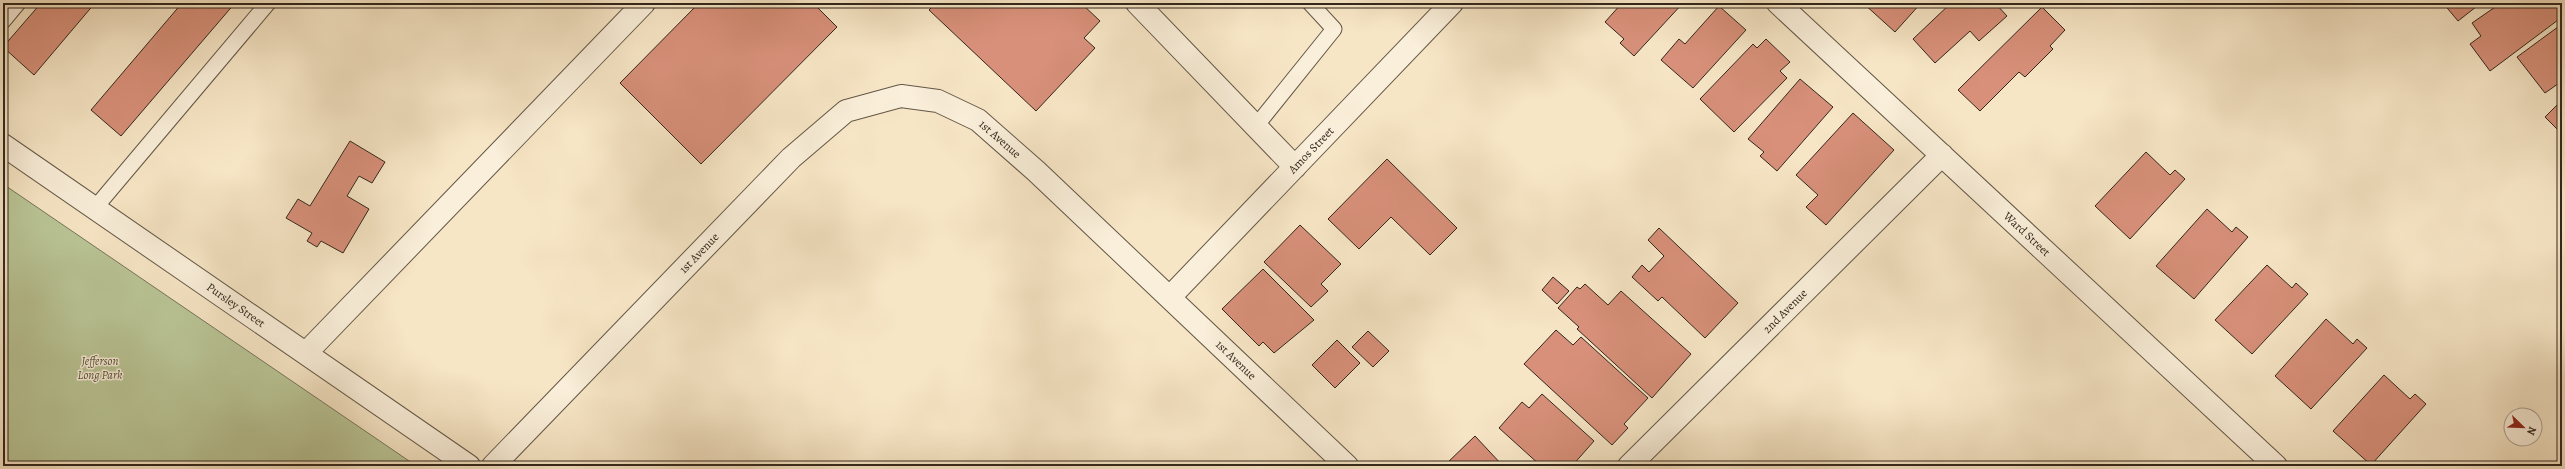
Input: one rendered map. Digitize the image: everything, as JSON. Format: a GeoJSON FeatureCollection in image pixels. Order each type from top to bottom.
{"type":"FeatureCollection","features":[{"type":"Feature","properties":{"kind":"street"},"geometry":{"type":"LineString","coordinates":[[306,353],[644,3]]}},
{"type":"Feature","properties":{"kind":"street"},"geometry":{"type":"LineString","coordinates":[[1137,3],[1295,167]]}},
{"type":"Feature","properties":{"kind":"street","name":"Amos Street"},"geometry":{"type":"LineString","coordinates":[[1170,297],[1452,3]]}},
{"type":"Feature","properties":{"kind":"street","name":"Ward Street"},"geometry":{"type":"LineString","coordinates":[[1778,3],[2276,466]]}},
{"type":"Feature","properties":{"kind":"street","name":"1st Avenue"},"geometry":{"type":"LineString","coordinates":[[493,466],[791,158],[846,111],[900,96],[938,101],[978,120],[1170,297],[1347,466]]}},
{"type":"Feature","properties":{"kind":"street","name":"Pursley Street"},"geometry":{"type":"LineString","coordinates":[[3,146],[306,353],[462,464]]}},
{"type":"Feature","properties":{"kind":"street","name":"2nd Avenue"},"geometry":{"type":"LineString","coordinates":[[1629,466],[1942,155]]}},
{"type":"Feature","properties":{"kind":"lane"},"geometry":{"type":"LineString","coordinates":[[3,21],[18,3]]}},
{"type":"Feature","properties":{"kind":"lane"},"geometry":{"type":"LineString","coordinates":[[95,208],[268,3]]}},
{"type":"Feature","properties":{"kind":"lane"},"geometry":{"type":"LineString","coordinates":[[1256,126],[1334,29],[1310,3]]}},
{"type":"Feature","properties":{"kind":"green space","name":"Jefferson Long Park"},"geometry":{"type":"Polygon","coordinates":[[[3,184],[412,463],[410,466],[3,466],[3,184]]]}},
{"type":"Feature","properties":{"kind":"building"},"geometry":{"type":"Polygon","coordinates":[[[41,3],[95,3],[34,75],[3,47],[41,3]]]}},
{"type":"Feature","properties":{"kind":"building"},"geometry":{"type":"Polygon","coordinates":[[[182,3],[235,3],[121,136],[91,110],[182,3]]]}},
{"type":"Feature","properties":{"kind":"building"},"geometry":{"type":"Polygon","coordinates":[[[699,3],[813,3],[837,27],[701,164],[620,83],[699,3]]]}},
{"type":"Feature","properties":{"kind":"building"},"geometry":{"type":"Polygon","coordinates":[[[936,3],[1081,3],[1100,21],[1084,38],[1095,48],[1036,111],[929,10],[936,3]]]}},
{"type":"Feature","properties":{"kind":"building"},"geometry":{"type":"Polygon","coordinates":[[[1622,3],[1683,3],[1634,56],[1620,43],[1624,39],[1605,22],[1622,3]]]}},
{"type":"Feature","properties":{"kind":"building"},"geometry":{"type":"Polygon","coordinates":[[[1863,3],[1921,3],[1895,32],[1863,3]]]}},
{"type":"Feature","properties":{"kind":"building"},"geometry":{"type":"Polygon","coordinates":[[[1951,3],[1982,3],[1987,7],[1991,3],[1995,3],[2007,16],[1979,41],[1970,31],[1935,63],[1913,39],[1951,3]]]}},
{"type":"Feature","properties":{"kind":"building"},"geometry":{"type":"Polygon","coordinates":[[[2443,3],[2481,3],[2458,21],[2443,3]]]}},
{"type":"Feature","properties":{"kind":"building"},"geometry":{"type":"Polygon","coordinates":[[[2501,3],[2562,3],[2562,17],[2490,71],[2470,44],[2481,36],[2472,23],[2501,3]]]}},
{"type":"Feature","properties":{"kind":"building"},"geometry":{"type":"Polygon","coordinates":[[[1719,6],[1746,30],[1693,88],[1661,60],[1679,39],[1685,44],[1719,6]]]}},
{"type":"Feature","properties":{"kind":"building"},"geometry":{"type":"Polygon","coordinates":[[[2042,7],[2065,30],[2050,46],[2053,49],[2025,77],[2019,72],[1980,111],[1958,90],[2042,7]]]}},
{"type":"Feature","properties":{"kind":"building"},"geometry":{"type":"Polygon","coordinates":[[[2562,24],[2562,81],[2545,93],[2517,57],[2562,24]]]}},
{"type":"Feature","properties":{"kind":"building"},"geometry":{"type":"Polygon","coordinates":[[[1766,39],[1790,62],[1780,71],[1787,78],[1734,132],[1700,99],[1753,44],[1757,48],[1766,39]]]}},
{"type":"Feature","properties":{"kind":"building"},"geometry":{"type":"Polygon","coordinates":[[[1800,79],[1833,107],[1777,171],[1760,156],[1764,152],[1748,139],[1800,79]]]}},
{"type":"Feature","properties":{"kind":"building"},"geometry":{"type":"Polygon","coordinates":[[[2562,100],[2562,134],[2545,117],[2562,100]]]}},
{"type":"Feature","properties":{"kind":"building"},"geometry":{"type":"Polygon","coordinates":[[[1853,113],[1894,150],[1826,225],[1806,207],[1818,195],[1796,175],[1853,113]]]}},
{"type":"Feature","properties":{"kind":"building"},"geometry":{"type":"Polygon","coordinates":[[[350,141],[385,162],[372,183],[359,176],[347,196],[369,209],[343,253],[321,241],[317,247],[307,241],[312,233],[286,218],[298,199],[310,206],[350,141]]]}},
{"type":"Feature","properties":{"kind":"building"},"geometry":{"type":"Polygon","coordinates":[[[2146,152],[2170,175],[2175,170],[2185,179],[2130,239],[2095,206],[2146,152]]]}},
{"type":"Feature","properties":{"kind":"building"},"geometry":{"type":"Polygon","coordinates":[[[1387,159],[1457,228],[1430,255],[1391,217],[1359,249],[1328,219],[1387,159]]]}},
{"type":"Feature","properties":{"kind":"building"},"geometry":{"type":"Polygon","coordinates":[[[2207,209],[2232,232],[2236,227],[2248,237],[2194,299],[2156,266],[2207,209]]]}},
{"type":"Feature","properties":{"kind":"building"},"geometry":{"type":"Polygon","coordinates":[[[1300,225],[1341,264],[1321,284],[1328,291],[1311,307],[1264,262],[1300,225]]]}},
{"type":"Feature","properties":{"kind":"building"},"geometry":{"type":"Polygon","coordinates":[[[1659,228],[1738,303],[1705,338],[1662,297],[1658,301],[1632,277],[1642,265],[1649,272],[1664,256],[1648,240],[1659,228]]]}},
{"type":"Feature","properties":{"kind":"building"},"geometry":{"type":"Polygon","coordinates":[[[2267,265],[2292,288],[2296,283],[2308,294],[2252,354],[2215,320],[2267,265]]]}},
{"type":"Feature","properties":{"kind":"building"},"geometry":{"type":"Polygon","coordinates":[[[1263,269],[1314,320],[1274,353],[1263,342],[1259,346],[1222,309],[1263,269]]]}},
{"type":"Feature","properties":{"kind":"building"},"geometry":{"type":"Polygon","coordinates":[[[1553,277],[1569,291],[1557,304],[1542,290],[1553,277]]]}},
{"type":"Feature","properties":{"kind":"building"},"geometry":{"type":"Polygon","coordinates":[[[1585,284],[1608,305],[1621,291],[1691,354],[1652,398],[1577,329],[1579,327],[1558,308],[1577,287],[1580,289],[1585,284]]]}},
{"type":"Feature","properties":{"kind":"building"},"geometry":{"type":"Polygon","coordinates":[[[2326,319],[2353,344],[2357,339],[2367,348],[2311,409],[2275,376],[2326,319]]]}},
{"type":"Feature","properties":{"kind":"building"},"geometry":{"type":"Polygon","coordinates":[[[1556,330],[1573,345],[1581,337],[1648,398],[1624,424],[1628,428],[1612,445],[1524,364],[1556,330]]]}},
{"type":"Feature","properties":{"kind":"building"},"geometry":{"type":"Polygon","coordinates":[[[1368,331],[1389,351],[1373,367],[1352,347],[1368,331]]]}},
{"type":"Feature","properties":{"kind":"building"},"geometry":{"type":"Polygon","coordinates":[[[1337,340],[1360,363],[1335,388],[1312,365],[1337,340]]]}},
{"type":"Feature","properties":{"kind":"building"},"geometry":{"type":"Polygon","coordinates":[[[2384,375],[2410,399],[2415,394],[2426,404],[2371,465],[2333,431],[2384,375]]]}},
{"type":"Feature","properties":{"kind":"building"},"geometry":{"type":"Polygon","coordinates":[[[1542,394],[1594,441],[1572,466],[1541,466],[1499,428],[1522,402],[1529,408],[1542,394]]]}},
{"type":"Feature","properties":{"kind":"building"},"geometry":{"type":"Polygon","coordinates":[[[1475,436],[1503,466],[1444,466],[1475,436]]]}}]}
